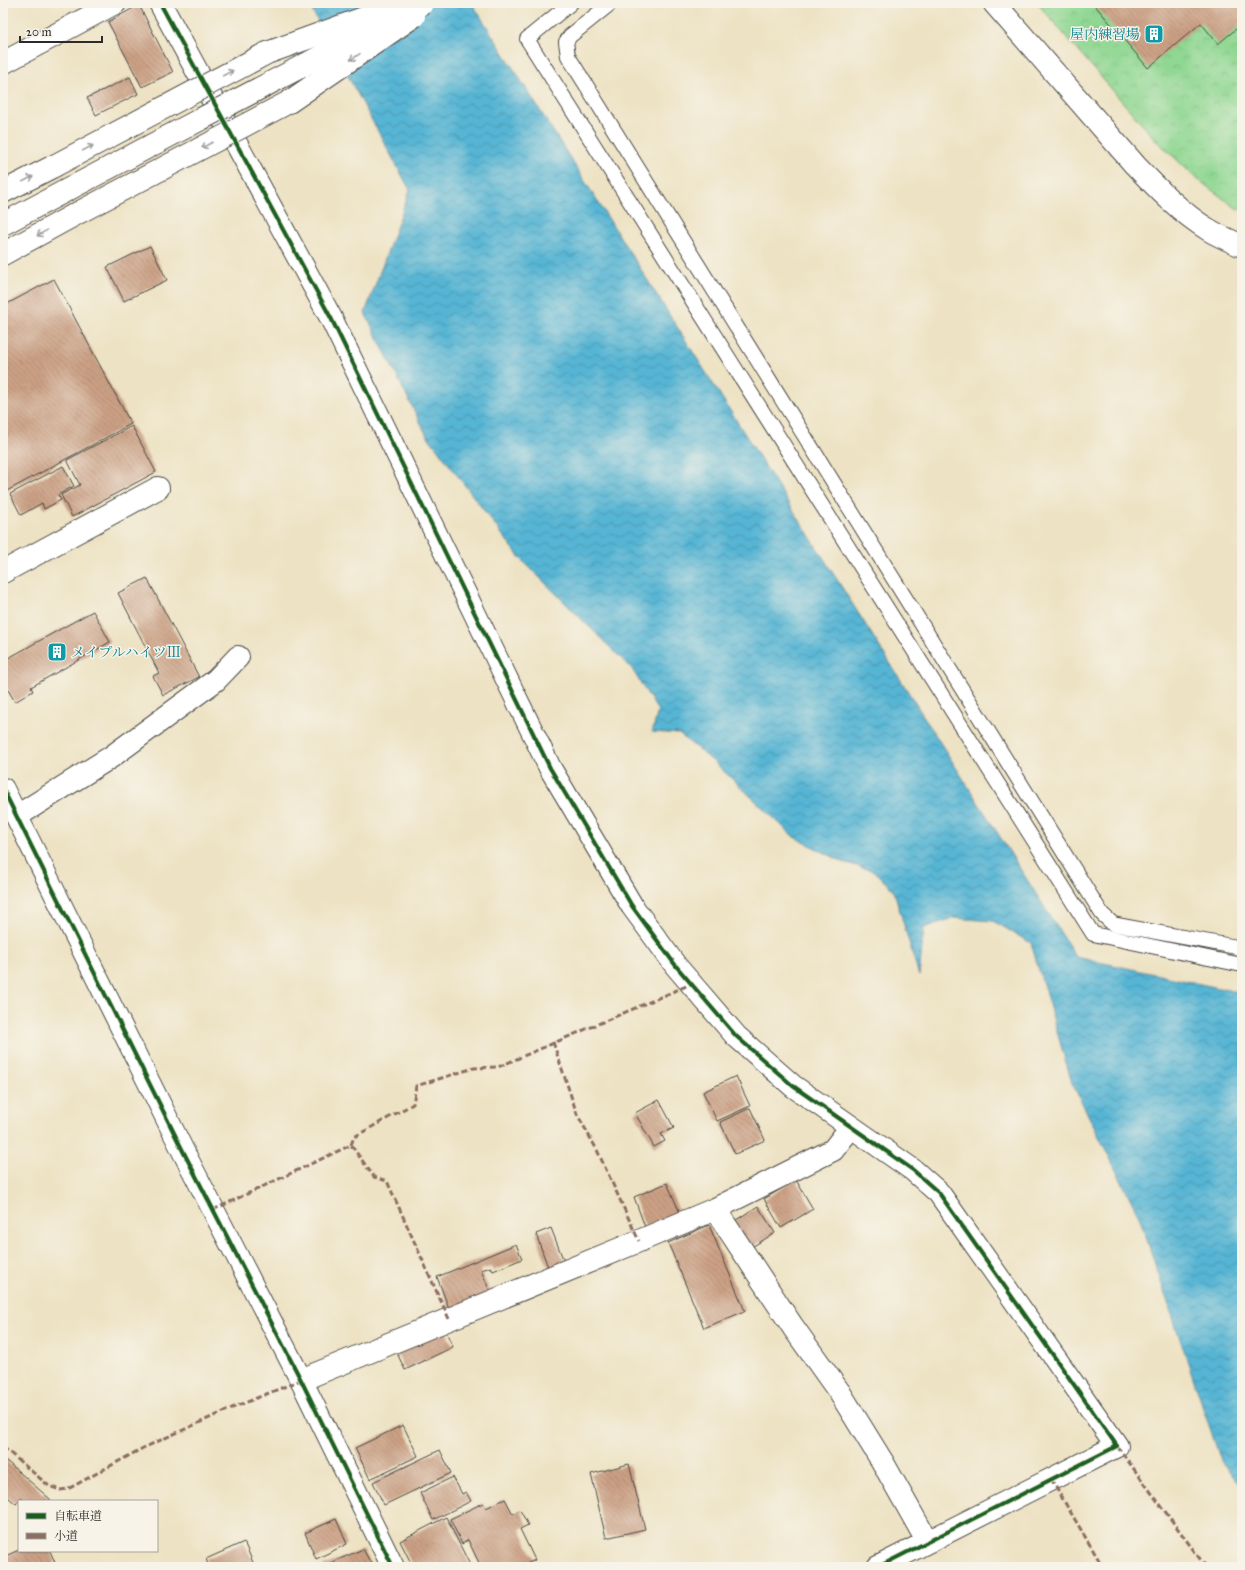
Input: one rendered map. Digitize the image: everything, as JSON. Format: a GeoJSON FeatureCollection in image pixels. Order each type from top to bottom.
{"type":"FeatureCollection","features":[{"type":"Feature","properties":{"kind":"street"},"geometry":{"type":"LineString","coordinates":[[3,63],[116,3]]}},
{"type":"Feature","properties":{"kind":"street"},"geometry":{"type":"LineString","coordinates":[[160,3],[331,318],[550,768],[632,906],[676,966],[736,1036],[793,1086],[913,1170],[940,1193],[1117,1446],[878,1567]]}},
{"type":"Feature","properties":{"kind":"street"},"geometry":{"type":"LineString","coordinates":[[3,192],[267,53],[405,3]]}},
{"type":"Feature","properties":{"kind":"street"},"geometry":{"type":"LineString","coordinates":[[3,224],[423,3]]}},
{"type":"Feature","properties":{"kind":"street"},"geometry":{"type":"LineString","coordinates":[[3,254],[289,102],[433,3]]}},
{"type":"Feature","properties":{"kind":"street"},"geometry":{"type":"LineString","coordinates":[[994,3],[1135,165],[1154,184],[1203,225],[1242,246]]}},
{"type":"Feature","properties":{"kind":"street"},"geometry":{"type":"LineString","coordinates":[[3,572],[158,488]]}},
{"type":"Feature","properties":{"kind":"street"},"geometry":{"type":"LineString","coordinates":[[18,816],[111,757],[216,680],[238,657]]}},
{"type":"Feature","properties":{"kind":"street"},"geometry":{"type":"LineString","coordinates":[[3,789],[18,816],[183,1151],[301,1380],[392,1567]]}},
{"type":"Feature","properties":{"kind":"street"},"geometry":{"type":"LineString","coordinates":[[301,1380],[715,1209],[833,1150],[851,1127]]}},
{"type":"Feature","properties":{"kind":"street"},"geometry":{"type":"LineString","coordinates":[[715,1209],[793,1327],[840,1393],[882,1461],[928,1541]]}},
{"type":"Feature","properties":{"kind":"lane"},"geometry":{"type":"LineString","coordinates":[[571,3],[527,39],[1093,934],[1242,965]]}},
{"type":"Feature","properties":{"kind":"lane"},"geometry":{"type":"LineString","coordinates":[[611,3],[570,36],[566,42],[568,56],[1102,914],[1113,924],[1242,948]]}},
{"type":"Feature","properties":{"kind":"green space"},"geometry":{"type":"Polygon","coordinates":[[[1037,3],[1242,3],[1242,210],[1236,208],[1197,179],[1152,136],[1037,3]]]}},
{"type":"Feature","properties":{"kind":"water"},"geometry":{"type":"Polygon","coordinates":[[[308,3],[472,3],[1076,957],[1242,993],[1242,1487],[1221,1461],[1139,1216],[1072,1083],[1031,943],[993,921],[953,918],[924,928],[919,976],[894,891],[874,871],[843,862],[794,837],[713,761],[679,734],[652,732],[658,711],[632,669],[520,558],[426,434],[365,313],[410,190],[308,3]]]}},
{"type":"Feature","properties":{"kind":"building","name":"屋内練習場"},"geometry":{"type":"Polygon","coordinates":[[[1093,3],[1242,3],[1242,24],[1218,44],[1201,23],[1148,68],[1093,3]]]}},
{"type":"Feature","properties":{"kind":"building"},"geometry":{"type":"Polygon","coordinates":[[[139,5],[173,72],[142,87],[108,22],[139,5]]]}},
{"type":"Feature","properties":{"kind":"building"},"geometry":{"type":"Polygon","coordinates":[[[130,77],[138,94],[96,115],[87,98],[130,77]]]}},
{"type":"Feature","properties":{"kind":"building"},"geometry":{"type":"Polygon","coordinates":[[[150,246],[167,280],[124,301],[107,267],[150,246]]]}},
{"type":"Feature","properties":{"kind":"building"},"geometry":{"type":"Polygon","coordinates":[[[54,279],[131,424],[3,493],[3,306],[54,279]]]}},
{"type":"Feature","properties":{"kind":"building"},"geometry":{"type":"Polygon","coordinates":[[[132,426],[156,472],[72,517],[61,495],[80,485],[67,460],[132,426]]]}},
{"type":"Feature","properties":{"kind":"building"},"geometry":{"type":"Polygon","coordinates":[[[63,466],[74,486],[58,495],[61,500],[44,509],[42,503],[21,515],[10,494],[63,466]]]}},
{"type":"Feature","properties":{"kind":"building","name":"メイプルハイツⅢ"},"geometry":{"type":"Polygon","coordinates":[[[147,578],[199,677],[163,695],[153,676],[159,673],[118,593],[147,578]]]}},
{"type":"Feature","properties":{"kind":"building","name":"メイプルハイツⅢ"},"geometry":{"type":"Polygon","coordinates":[[[93,611],[110,642],[31,687],[33,691],[15,702],[3,681],[3,661],[93,611]]]}},
{"type":"Feature","properties":{"kind":"building"},"geometry":{"type":"Polygon","coordinates":[[[736,1076],[750,1106],[717,1121],[703,1092],[736,1076]]]}},
{"type":"Feature","properties":{"kind":"building"},"geometry":{"type":"Polygon","coordinates":[[[659,1100],[674,1128],[661,1134],[665,1141],[654,1147],[635,1113],[659,1100]]]}},
{"type":"Feature","properties":{"kind":"building"},"geometry":{"type":"Polygon","coordinates":[[[750,1108],[765,1140],[735,1154],[720,1122],[750,1108]]]}},
{"type":"Feature","properties":{"kind":"building"},"geometry":{"type":"Polygon","coordinates":[[[796,1180],[813,1209],[781,1228],[764,1199],[796,1180]]]}},
{"type":"Feature","properties":{"kind":"building"},"geometry":{"type":"Polygon","coordinates":[[[667,1183],[680,1213],[645,1227],[634,1197],[667,1183]]]}},
{"type":"Feature","properties":{"kind":"building"},"geometry":{"type":"Polygon","coordinates":[[[758,1206],[775,1233],[750,1248],[733,1222],[758,1206]]]}},
{"type":"Feature","properties":{"kind":"building"},"geometry":{"type":"Polygon","coordinates":[[[709,1225],[745,1311],[704,1328],[668,1243],[709,1225]]]}},
{"type":"Feature","properties":{"kind":"building"},"geometry":{"type":"Polygon","coordinates":[[[551,1228],[565,1264],[549,1270],[536,1234],[551,1228]]]}},
{"type":"Feature","properties":{"kind":"building"},"geometry":{"type":"Polygon","coordinates":[[[516,1244],[522,1259],[493,1271],[491,1267],[481,1270],[491,1294],[450,1311],[437,1277],[516,1244]]]}},
{"type":"Feature","properties":{"kind":"building"},"geometry":{"type":"Polygon","coordinates":[[[445,1329],[453,1347],[405,1370],[396,1351],[445,1329]]]}},
{"type":"Feature","properties":{"kind":"building"},"geometry":{"type":"Polygon","coordinates":[[[403,1425],[418,1456],[370,1479],[355,1448],[403,1425]]]}},
{"type":"Feature","properties":{"kind":"building"},"geometry":{"type":"Polygon","coordinates":[[[440,1450],[451,1473],[384,1505],[373,1482],[440,1450]]]}},
{"type":"Feature","properties":{"kind":"building"},"geometry":{"type":"Polygon","coordinates":[[[3,1458],[50,1500],[22,1500],[22,1497],[16,1504],[3,1493],[3,1458]]]}},
{"type":"Feature","properties":{"kind":"building"},"geometry":{"type":"Polygon","coordinates":[[[629,1464],[645,1529],[606,1538],[591,1474],[629,1464]]]}},
{"type":"Feature","properties":{"kind":"building"},"geometry":{"type":"Polygon","coordinates":[[[453,1477],[462,1494],[466,1492],[471,1501],[433,1520],[420,1493],[453,1477]]]}},
{"type":"Feature","properties":{"kind":"building"},"geometry":{"type":"Polygon","coordinates":[[[505,1499],[513,1514],[520,1510],[528,1525],[520,1529],[535,1560],[520,1567],[481,1567],[468,1540],[462,1544],[450,1519],[483,1503],[486,1508],[505,1499]]]}},
{"type":"Feature","properties":{"kind":"building"},"geometry":{"type":"Polygon","coordinates":[[[446,1517],[471,1567],[413,1567],[400,1541],[446,1517]]]}},
{"type":"Feature","properties":{"kind":"building"},"geometry":{"type":"Polygon","coordinates":[[[336,1519],[347,1544],[316,1559],[305,1533],[336,1519]]]}},
{"type":"Feature","properties":{"kind":"building"},"geometry":{"type":"Polygon","coordinates":[[[244,1542],[255,1567],[209,1567],[206,1559],[244,1542]]]}},
{"type":"Feature","properties":{"kind":"building"},"geometry":{"type":"Polygon","coordinates":[[[363,1549],[373,1567],[321,1567],[363,1549]]]}},
{"type":"Feature","properties":{"kind":"building"},"geometry":{"type":"Polygon","coordinates":[[[18,1550],[18,1552],[50,1552],[56,1565],[51,1567],[3,1567],[3,1557],[18,1550]]]}},
{"type":"Feature","properties":{"kind":"marked path"},"geometry":{"type":"LineString","coordinates":[[351,1145],[354,1137],[413,1104],[416,1086],[474,1068],[498,1067],[691,984]]}},
{"type":"Feature","properties":{"kind":"marked path"},"geometry":{"type":"LineString","coordinates":[[553,1042],[577,1114],[597,1150],[639,1241]]}},
{"type":"Feature","properties":{"kind":"marked path"},"geometry":{"type":"LineString","coordinates":[[213,1210],[351,1145],[374,1177],[387,1181],[449,1319]]}},
{"type":"Feature","properties":{"kind":"marked path"},"geometry":{"type":"LineString","coordinates":[[3,1447],[49,1486],[60,1490],[68,1489],[143,1448],[232,1408],[301,1380]]}},
{"type":"Feature","properties":{"kind":"marked path"},"geometry":{"type":"LineString","coordinates":[[1117,1446],[1206,1567]]}},
{"type":"Feature","properties":{"kind":"marked path"},"geometry":{"type":"LineString","coordinates":[[1051,1479],[1103,1567]]}},
{"type":"Feature","properties":{"kind":"cycle path"},"geometry":{"type":"LineString","coordinates":[[160,3],[331,318],[550,768],[632,906],[676,966],[736,1036],[793,1086],[913,1170],[939,1193],[1117,1446],[878,1567]]}},
{"type":"Feature","properties":{"kind":"cycle path"},"geometry":{"type":"LineString","coordinates":[[3,789],[183,1151],[301,1380],[393,1567]]}},
{"type":"Feature","properties":{"kind":"place","name":"屋内練習場"},"geometry":{"type":"Point","coordinates":[1154,34]}},
{"type":"Feature","properties":{"kind":"place","name":"メイプルハイツⅢ"},"geometry":{"type":"Point","coordinates":[57,652]}}]}
